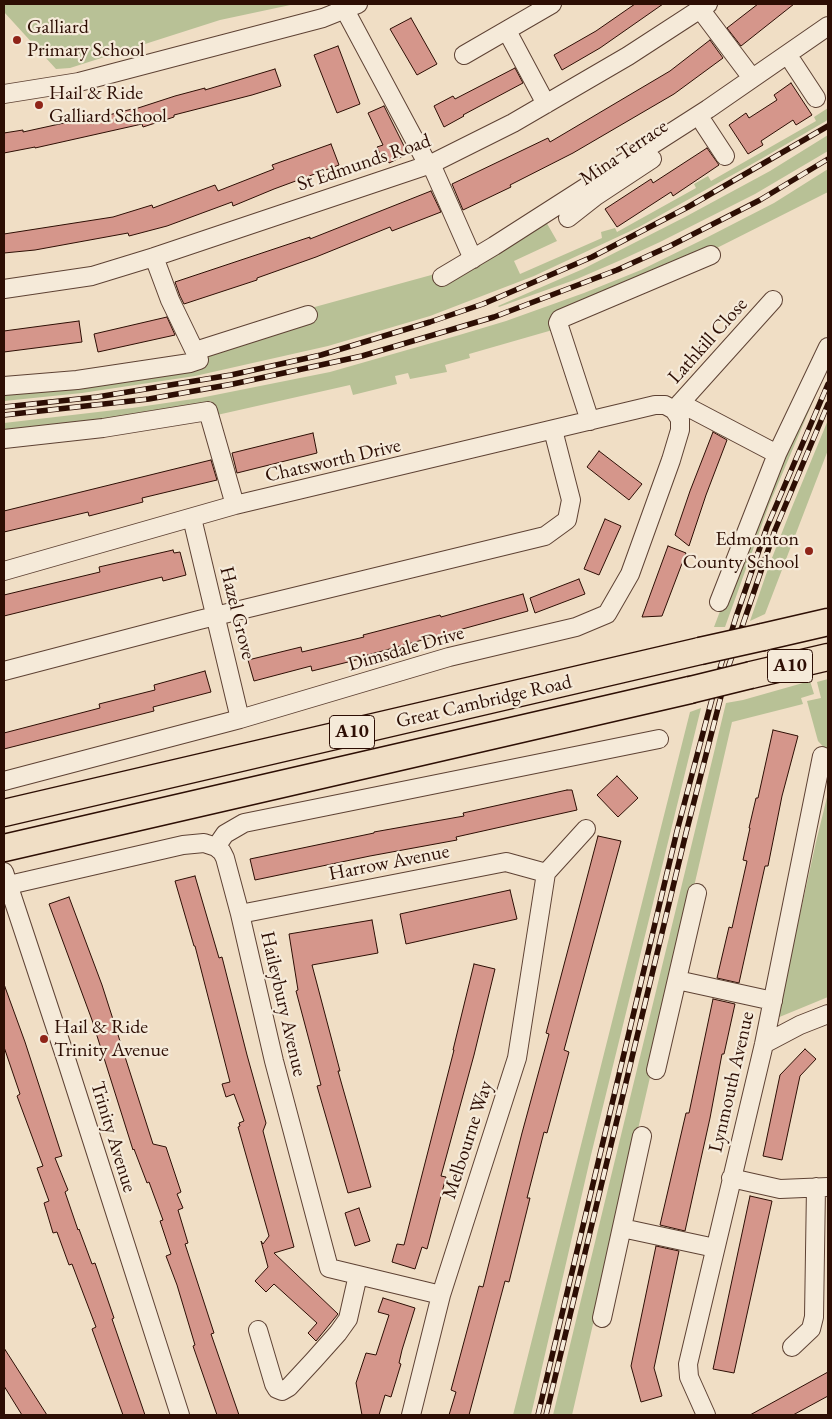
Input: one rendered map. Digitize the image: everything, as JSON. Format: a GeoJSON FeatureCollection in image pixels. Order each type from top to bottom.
{"type":"FeatureCollection","features":[{"type":"Feature","properties":{"kind":"highway","name":"Great Cambridge Road"},"geometry":{"type":"LineString","coordinates":[[4,813],[828,622]]}},
{"type":"Feature","properties":{"kind":"highway","name":"Great Cambridge Road"},"geometry":{"type":"LineString","coordinates":[[4,848],[828,657]]}},
{"type":"Feature","properties":{"kind":"street"},"geometry":{"type":"LineString","coordinates":[[464,55],[552,4]]}},
{"type":"Feature","properties":{"kind":"street"},"geometry":{"type":"LineString","coordinates":[[704,6],[752,78]]}},
{"type":"Feature","properties":{"kind":"street","name":"St Edmunds Road"},"geometry":{"type":"LineString","coordinates":[[4,289],[92,276],[154,258],[430,164],[512,124],[628,56],[704,6]]}},
{"type":"Feature","properties":{"kind":"street"},"geometry":{"type":"LineString","coordinates":[[4,94],[79,82],[342,8],[430,164],[473,259]]}},
{"type":"Feature","properties":{"kind":"street"},"geometry":{"type":"LineString","coordinates":[[442,277],[700,114],[828,26]]}},
{"type":"Feature","properties":{"kind":"street"},"geometry":{"type":"LineString","coordinates":[[506,31],[546,104]]}},
{"type":"Feature","properties":{"kind":"street","name":"Mina Terrace"},"geometry":{"type":"LineString","coordinates":[[568,218],[596,196],[828,39]]}},
{"type":"Feature","properties":{"kind":"street"},"geometry":{"type":"LineString","coordinates":[[793,63],[816,98]]}},
{"type":"Feature","properties":{"kind":"street"},"geometry":{"type":"LineString","coordinates":[[704,124],[726,156]]}},
{"type":"Feature","properties":{"kind":"street"},"geometry":{"type":"LineString","coordinates":[[590,421],[558,323],[560,319],[711,255]]}},
{"type":"Feature","properties":{"kind":"street"},"geometry":{"type":"LineString","coordinates":[[4,386],[77,380],[190,363],[199,360],[170,300],[154,258]]}},
{"type":"Feature","properties":{"kind":"street","name":"Lathkill Close"},"geometry":{"type":"LineString","coordinates":[[677,406],[773,300]]}},
{"type":"Feature","properties":{"kind":"street"},"geometry":{"type":"LineString","coordinates":[[194,351],[308,315]]}},
{"type":"Feature","properties":{"kind":"street"},"geometry":{"type":"LineString","coordinates":[[719,602],[777,454],[828,347]]}},
{"type":"Feature","properties":{"kind":"street","name":"Chatsworth Drive"},"geometry":{"type":"LineString","coordinates":[[4,571],[235,506],[655,405],[677,406],[777,454]]}},
{"type":"Feature","properties":{"kind":"street","name":"Dimsdale Drive"},"geometry":{"type":"LineString","coordinates":[[4,781],[240,719],[449,657],[576,627],[607,614],[630,574],[671,460],[680,430],[677,406]]}},
{"type":"Feature","properties":{"kind":"street"},"geometry":{"type":"LineString","coordinates":[[4,439],[103,428],[208,411],[235,506]]}},
{"type":"Feature","properties":{"kind":"street"},"geometry":{"type":"LineString","coordinates":[[4,671],[215,616],[545,536],[567,520],[571,500],[553,430]]}},
{"type":"Feature","properties":{"kind":"street","name":"Hazel Grove"},"geometry":{"type":"LineString","coordinates":[[192,518],[240,719]]}},
{"type":"Feature","properties":{"kind":"street"},"geometry":{"type":"LineString","coordinates":[[6,878],[183,845],[204,843],[216,847],[225,834],[244,823],[659,739]]}},
{"type":"Feature","properties":{"kind":"street","name":"Lynmouth Avenue"},"geometry":{"type":"LineString","coordinates":[[706,1415],[689,1377],[688,1364],[764,1044],[822,756]]}},
{"type":"Feature","properties":{"kind":"street"},"geometry":{"type":"LineString","coordinates":[[546,873],[586,829]]}},
{"type":"Feature","properties":{"kind":"street","name":"Haileybury Avenue"},"geometry":{"type":"LineString","coordinates":[[216,847],[225,858],[274,1061],[329,1268],[441,1295]]}},
{"type":"Feature","properties":{"kind":"street","name":"Harrow Avenue"},"geometry":{"type":"LineString","coordinates":[[240,914],[506,862],[546,873]]}},
{"type":"Feature","properties":{"kind":"street","name":"Melbourne Way"},"geometry":{"type":"LineString","coordinates":[[411,1415],[441,1295],[517,1058],[546,873]]}},
{"type":"Feature","properties":{"kind":"street","name":"Trinity Avenue"},"geometry":{"type":"LineString","coordinates":[[6,878],[180,1415]]}},
{"type":"Feature","properties":{"kind":"street"},"geometry":{"type":"LineString","coordinates":[[656,1070],[697,894]]}},
{"type":"Feature","properties":{"kind":"street"},"geometry":{"type":"LineString","coordinates":[[677,980],[773,1001]]}},
{"type":"Feature","properties":{"kind":"street"},"geometry":{"type":"LineString","coordinates":[[764,1044],[800,1025],[828,1014]]}},
{"type":"Feature","properties":{"kind":"street"},"geometry":{"type":"LineString","coordinates":[[602,1318],[642,1136]]}},
{"type":"Feature","properties":{"kind":"street"},"geometry":{"type":"LineString","coordinates":[[731,1178],[780,1189],[822,1187],[814,1316],[811,1330],[792,1347]]}},
{"type":"Feature","properties":{"kind":"street"},"geometry":{"type":"LineString","coordinates":[[622,1228],[715,1248]]}},
{"type":"Feature","properties":{"kind":"street"},"geometry":{"type":"LineString","coordinates":[[258,1330],[274,1384],[277,1389],[282,1391],[338,1334],[348,1319],[358,1275]]}},
{"type":"Feature","properties":{"kind":"green space"},"geometry":{"type":"Polygon","coordinates":[[[4,4],[295,4],[220,20],[70,68],[56,69],[4,12],[4,4]]]}},
{"type":"Feature","properties":{"kind":"green space"},"geometry":{"type":"Polygon","coordinates":[[[828,108],[828,119],[826,121],[639,227],[534,276],[430,316],[328,346],[195,376],[82,393],[4,401],[4,390],[206,368],[203,353],[311,308],[435,274],[545,220],[557,241],[514,261],[520,274],[602,238],[601,232],[615,228],[617,232],[696,188],[694,184],[708,176],[711,181],[816,121],[814,117],[828,108]]]}},
{"type":"Feature","properties":{"kind":"green space"},"geometry":{"type":"Polygon","coordinates":[[[828,135],[828,151],[755,194],[621,260],[577,279],[498,306],[583,269],[685,217],[770,171],[828,135]]]}},
{"type":"Feature","properties":{"kind":"green space"},"geometry":{"type":"Polygon","coordinates":[[[828,169],[828,192],[556,329],[469,354],[470,358],[445,365],[447,372],[410,379],[408,373],[395,376],[397,384],[353,395],[350,385],[217,415],[211,401],[204,403],[202,406],[4,434],[4,423],[200,398],[330,372],[506,321],[641,270],[774,203],[828,169]]]}},
{"type":"Feature","properties":{"kind":"green space"},"geometry":{"type":"Polygon","coordinates":[[[828,366],[769,505],[725,627],[714,627],[762,501],[828,366]]]}},
{"type":"Feature","properties":{"kind":"green space"},"geometry":{"type":"Polygon","coordinates":[[[828,420],[828,450],[765,614],[750,621],[770,563],[828,420]]]}},
{"type":"Feature","properties":{"kind":"green space"},"geometry":{"type":"Polygon","coordinates":[[[828,679],[828,752],[818,741],[807,701],[821,698],[817,682],[828,679]]]}},
{"type":"Feature","properties":{"kind":"green space"},"geometry":{"type":"Polygon","coordinates":[[[810,681],[814,694],[801,698],[803,704],[732,722],[572,1415],[553,1415],[726,703],[810,681]]]}},
{"type":"Feature","properties":{"kind":"green space"},"geometry":{"type":"Polygon","coordinates":[[[701,708],[591,1155],[531,1415],[513,1415],[690,712],[701,708]]]}},
{"type":"Feature","properties":{"kind":"green space"},"geometry":{"type":"Polygon","coordinates":[[[828,793],[828,997],[777,1018],[816,842],[828,793]]]}},
{"type":"Feature","properties":{"kind":"building"},"geometry":{"type":"Polygon","coordinates":[[[635,4],[663,4],[600,48],[562,70],[554,55],[596,31],[635,4]]]}},
{"type":"Feature","properties":{"kind":"building"},"geometry":{"type":"Polygon","coordinates":[[[758,4],[794,4],[741,46],[727,28],[758,4]]]}},
{"type":"Feature","properties":{"kind":"building"},"geometry":{"type":"Polygon","coordinates":[[[411,18],[437,64],[417,75],[390,29],[411,18]]]}},
{"type":"Feature","properties":{"kind":"building"},"geometry":{"type":"Polygon","coordinates":[[[710,40],[723,58],[674,94],[573,153],[510,185],[511,187],[463,210],[452,184],[548,138],[550,142],[670,71],[710,40]]]}},
{"type":"Feature","properties":{"kind":"building"},"geometry":{"type":"Polygon","coordinates":[[[338,46],[360,104],[337,113],[314,55],[338,46]]]}},
{"type":"Feature","properties":{"kind":"building"},"geometry":{"type":"Polygon","coordinates":[[[515,68],[523,83],[444,127],[434,106],[453,96],[455,99],[515,68]]]}},
{"type":"Feature","properties":{"kind":"building"},"geometry":{"type":"Polygon","coordinates":[[[275,69],[281,86],[174,115],[174,117],[143,127],[142,124],[4,153],[4,133],[23,130],[23,132],[132,110],[175,96],[205,88],[205,90],[275,69]]]}},
{"type":"Feature","properties":{"kind":"building"},"geometry":{"type":"Polygon","coordinates":[[[791,83],[812,115],[796,125],[793,120],[761,141],[763,145],[748,154],[729,125],[746,113],[749,118],[777,100],[774,95],[791,83]]]}},
{"type":"Feature","properties":{"kind":"building"},"geometry":{"type":"Polygon","coordinates":[[[384,106],[408,154],[389,163],[387,158],[383,160],[377,147],[383,145],[368,113],[384,106]]]}},
{"type":"Feature","properties":{"kind":"building"},"geometry":{"type":"Polygon","coordinates":[[[331,144],[339,165],[233,206],[232,202],[167,226],[129,236],[128,233],[35,250],[4,253],[4,234],[113,217],[152,205],[153,208],[215,185],[218,191],[274,169],[272,165],[331,144]]]}},
{"type":"Feature","properties":{"kind":"building"},"geometry":{"type":"Polygon","coordinates":[[[707,148],[719,165],[673,196],[671,192],[617,227],[605,209],[651,179],[653,183],[707,148]]]}},
{"type":"Feature","properties":{"kind":"building"},"geometry":{"type":"Polygon","coordinates":[[[431,191],[441,212],[392,231],[390,227],[316,257],[257,278],[257,280],[184,304],[180,296],[175,282],[310,237],[310,239],[431,191]]]}},
{"type":"Feature","properties":{"kind":"building"},"geometry":{"type":"Polygon","coordinates":[[[167,317],[175,335],[98,352],[94,334],[167,317]]]}},
{"type":"Feature","properties":{"kind":"building"},"geometry":{"type":"Polygon","coordinates":[[[79,321],[82,342],[4,352],[4,331],[79,321]]]}},
{"type":"Feature","properties":{"kind":"building"},"geometry":{"type":"Polygon","coordinates":[[[713,432],[727,440],[689,546],[675,535],[713,432]]]}},
{"type":"Feature","properties":{"kind":"building"},"geometry":{"type":"Polygon","coordinates":[[[313,433],[317,453],[237,473],[232,453],[313,433]]]}},
{"type":"Feature","properties":{"kind":"building"},"geometry":{"type":"Polygon","coordinates":[[[599,451],[642,484],[629,500],[587,467],[599,451]]]}},
{"type":"Feature","properties":{"kind":"building"},"geometry":{"type":"Polygon","coordinates":[[[211,460],[217,480],[142,498],[143,502],[89,516],[88,512],[4,532],[4,511],[211,460]]]}},
{"type":"Feature","properties":{"kind":"building"},"geometry":{"type":"Polygon","coordinates":[[[605,519],[621,526],[599,575],[584,569],[605,519]]]}},
{"type":"Feature","properties":{"kind":"building"},"geometry":{"type":"Polygon","coordinates":[[[668,546],[686,553],[662,616],[642,617],[668,546]]]}},
{"type":"Feature","properties":{"kind":"building"},"geometry":{"type":"Polygon","coordinates":[[[173,550],[174,553],[180,552],[186,575],[163,581],[162,577],[4,616],[4,595],[100,572],[99,567],[173,550]]]}},
{"type":"Feature","properties":{"kind":"building"},"geometry":{"type":"Polygon","coordinates":[[[579,579],[585,594],[535,613],[530,598],[579,579]]]}},
{"type":"Feature","properties":{"kind":"building"},"geometry":{"type":"Polygon","coordinates":[[[523,594],[528,611],[312,671],[311,666],[254,681],[248,660],[301,647],[302,652],[523,594]]]}},
{"type":"Feature","properties":{"kind":"building"},"geometry":{"type":"Polygon","coordinates":[[[205,671],[211,692],[153,707],[154,711],[4,749],[4,733],[100,708],[99,704],[155,690],[154,685],[205,671]]]}},
{"type":"Feature","properties":{"kind":"building"},"geometry":{"type":"Polygon","coordinates":[[[773,730],[798,736],[782,796],[768,866],[765,866],[739,983],[717,978],[729,927],[732,928],[747,861],[743,860],[749,828],[756,798],[758,798],[773,730]]]}},
{"type":"Feature","properties":{"kind":"building"},"geometry":{"type":"Polygon","coordinates":[[[617,776],[638,798],[618,817],[597,795],[617,776]]]}},
{"type":"Feature","properties":{"kind":"building"},"geometry":{"type":"Polygon","coordinates":[[[572,790],[577,810],[456,837],[457,840],[255,880],[250,859],[374,832],[464,816],[463,813],[572,790]]]}},
{"type":"Feature","properties":{"kind":"building"},"geometry":{"type":"Polygon","coordinates":[[[598,836],[621,841],[564,1050],[569,1052],[547,1133],[544,1132],[527,1198],[530,1198],[509,1282],[505,1281],[469,1415],[449,1415],[456,1392],[451,1390],[479,1286],[483,1287],[549,1034],[546,1033],[598,836]]]}},
{"type":"Feature","properties":{"kind":"building"},"geometry":{"type":"Polygon","coordinates":[[[195,876],[219,958],[222,957],[266,1123],[263,1131],[294,1247],[274,1253],[338,1314],[316,1341],[308,1333],[317,1323],[274,1284],[266,1292],[255,1281],[268,1267],[261,1241],[263,1244],[269,1236],[238,1127],[240,1126],[239,1123],[244,1121],[234,1094],[226,1097],[222,1084],[230,1082],[195,946],[175,881],[195,876]]]}},
{"type":"Feature","properties":{"kind":"building"},"geometry":{"type":"Polygon","coordinates":[[[510,890],[517,919],[406,944],[400,914],[510,890]]]}},
{"type":"Feature","properties":{"kind":"building"},"geometry":{"type":"Polygon","coordinates":[[[69,897],[102,985],[153,1144],[166,1147],[181,1192],[177,1194],[183,1208],[178,1210],[188,1243],[185,1244],[214,1333],[211,1334],[239,1415],[217,1415],[193,1346],[195,1345],[177,1285],[166,1256],[171,1254],[160,1221],[163,1220],[149,1182],[147,1183],[133,1150],[92,1020],[49,904],[69,897]]]}},
{"type":"Feature","properties":{"kind":"building"},"geometry":{"type":"Polygon","coordinates":[[[372,920],[378,953],[312,965],[340,1071],[338,1071],[371,1187],[348,1193],[317,1086],[321,1085],[296,991],[298,990],[289,934],[372,920]]]}},
{"type":"Feature","properties":{"kind":"building"},"geometry":{"type":"Polygon","coordinates":[[[474,964],[495,969],[441,1176],[446,1177],[427,1249],[422,1247],[415,1269],[392,1262],[397,1244],[404,1245],[474,964]]]}},
{"type":"Feature","properties":{"kind":"building"},"geometry":{"type":"Polygon","coordinates":[[[5,987],[62,1156],[55,1158],[68,1190],[65,1192],[92,1264],[95,1263],[145,1415],[123,1415],[92,1329],[96,1327],[72,1264],[69,1265],[57,1232],[53,1233],[44,1203],[49,1201],[37,1168],[43,1166],[17,1096],[20,1094],[4,1047],[5,987]]]}},
{"type":"Feature","properties":{"kind":"building"},"geometry":{"type":"Polygon","coordinates":[[[713,999],[735,1004],[724,1054],[722,1054],[685,1231],[660,1225],[686,1113],[689,1113],[713,999]]]}},
{"type":"Feature","properties":{"kind":"building"},"geometry":{"type":"Polygon","coordinates":[[[805,1049],[816,1059],[800,1076],[782,1160],[763,1156],[780,1075],[805,1049]]]}},
{"type":"Feature","properties":{"kind":"building"},"geometry":{"type":"Polygon","coordinates":[[[750,1196],[772,1201],[734,1373],[713,1369],[750,1196]]]}},
{"type":"Feature","properties":{"kind":"building"},"geometry":{"type":"Polygon","coordinates":[[[359,1208],[370,1241],[355,1246],[345,1213],[359,1208]]]}},
{"type":"Feature","properties":{"kind":"building"},"geometry":{"type":"Polygon","coordinates":[[[656,1246],[679,1251],[654,1368],[662,1396],[641,1402],[631,1366],[656,1246]]]}},
{"type":"Feature","properties":{"kind":"building"},"geometry":{"type":"Polygon","coordinates":[[[383,1298],[415,1308],[402,1350],[399,1363],[401,1364],[391,1397],[385,1395],[379,1415],[362,1415],[356,1383],[366,1353],[376,1355],[389,1315],[378,1312],[383,1298]]]}},
{"type":"Feature","properties":{"kind":"building"},"geometry":{"type":"Polygon","coordinates":[[[4,1348],[47,1415],[22,1415],[4,1386],[4,1348]]]}},
{"type":"Feature","properties":{"kind":"building"},"geometry":{"type":"Polygon","coordinates":[[[828,1372],[828,1396],[793,1415],[750,1415],[828,1372]]]}},
{"type":"Feature","properties":{"kind":"railway"},"geometry":{"type":"LineString","coordinates":[[4,407],[97,397],[231,375],[321,355],[483,304],[592,257],[688,207],[828,126]]}},
{"type":"Feature","properties":{"kind":"railway"},"geometry":{"type":"LineString","coordinates":[[4,415],[149,399],[233,384],[362,356],[494,317],[617,270],[670,246],[760,200],[828,159]]}},
{"type":"Feature","properties":{"kind":"railway"},"geometry":{"type":"LineString","coordinates":[[538,1415],[677,831],[721,665],[767,527],[828,384]]}},
{"type":"Feature","properties":{"kind":"railway"},"geometry":{"type":"LineString","coordinates":[[546,1415],[686,833],[729,665],[775,530],[828,404]]}},
{"type":"Feature","properties":{"kind":"place","name":"Galliard Primary School"},"geometry":{"type":"Point","coordinates":[17,40]}},
{"type":"Feature","properties":{"kind":"place","name":"Hail & Ride Galliard School"},"geometry":{"type":"Point","coordinates":[39,105]}},
{"type":"Feature","properties":{"kind":"place","name":"Edmonton County School"},"geometry":{"type":"Point","coordinates":[809,551]}},
{"type":"Feature","properties":{"kind":"place","name":"Hail & Ride Trinity Avenue"},"geometry":{"type":"Point","coordinates":[44,1039]}}]}
